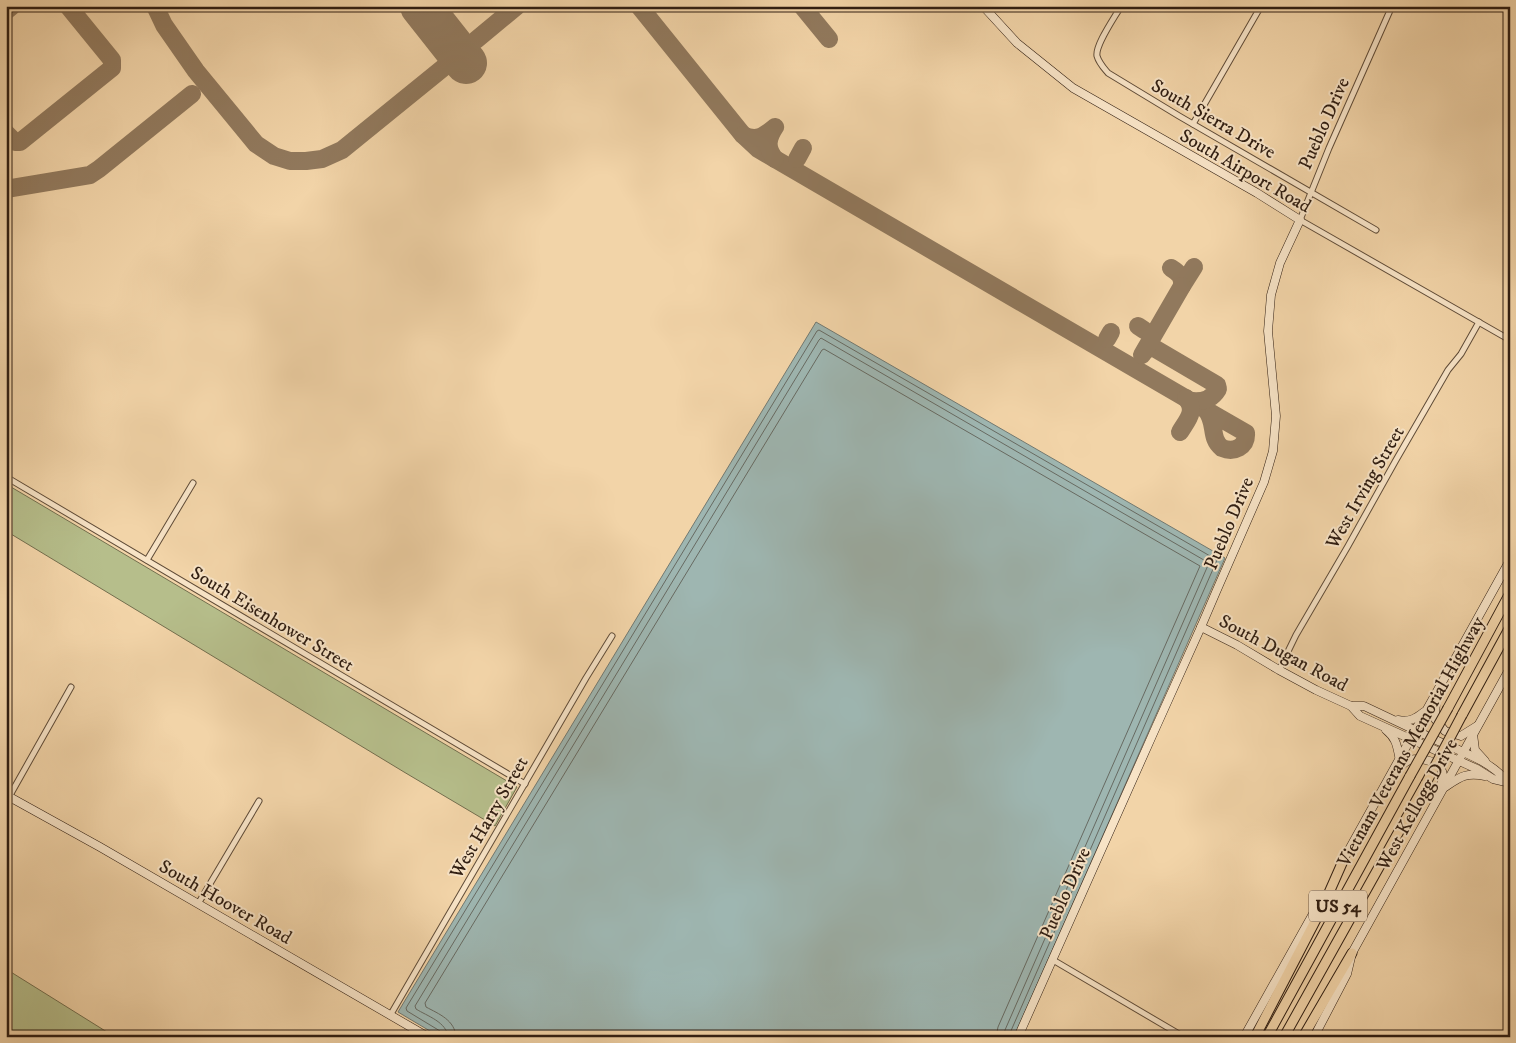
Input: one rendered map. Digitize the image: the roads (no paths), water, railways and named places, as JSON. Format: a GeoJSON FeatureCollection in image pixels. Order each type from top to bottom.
{"type":"FeatureCollection","features":[{"type":"Feature","properties":{"kind":"highway","name":"Vietnam Veterans Memorial Highway"},"geometry":{"type":"LineString","coordinates":[[1267,1037],[1510,593]]}},
{"type":"Feature","properties":{"kind":"highway","name":"Vietnam Veterans Memorial Highway"},"geometry":{"type":"LineString","coordinates":[[1284,1037],[1426,783],[1510,627]]}},
{"type":"Feature","properties":{"kind":"highway"},"geometry":{"type":"LineString","coordinates":[[1255,1037],[1324,904],[1343,861]]}},
{"type":"Feature","properties":{"kind":"highway"},"geometry":{"type":"LineString","coordinates":[[1304,1037],[1352,953]]}},
{"type":"Feature","properties":{"kind":"street","name":"South Airport Road"},"geometry":{"type":"LineString","coordinates":[[983,6],[1017,43],[1073,88],[1510,340]]}},
{"type":"Feature","properties":{"kind":"street","name":"South Sierra Drive"},"geometry":{"type":"LineString","coordinates":[[1121,6],[1096,54],[1100,64],[1108,72],[1193,124],[1376,230]]}},
{"type":"Feature","properties":{"kind":"street"},"geometry":{"type":"LineString","coordinates":[[1193,124],[1261,6]]}},
{"type":"Feature","properties":{"kind":"street","name":"Pueblo Drive"},"geometry":{"type":"LineString","coordinates":[[1018,1037],[1159,718],[1202,627],[1264,482],[1273,450],[1276,416],[1268,331],[1271,295],[1280,264],[1392,6]]}},
{"type":"Feature","properties":{"kind":"street","name":"West Irving Street"},"geometry":{"type":"LineString","coordinates":[[1279,670],[1296,634],[1396,460],[1448,370],[1461,354],[1479,322]]}},
{"type":"Feature","properties":{"kind":"street","name":"South Eisenhower Street"},"geometry":{"type":"LineString","coordinates":[[6,477],[525,784]]}},
{"type":"Feature","properties":{"kind":"street"},"geometry":{"type":"LineString","coordinates":[[147,560],[192,484]]}},
{"type":"Feature","properties":{"kind":"street","name":"West Kellogg Drive"},"geometry":{"type":"LineString","coordinates":[[1243,1037],[1400,761],[1510,560]]}},
{"type":"Feature","properties":{"kind":"street","name":"South Dugan Road"},"geometry":{"type":"LineString","coordinates":[[1202,627],[1316,690],[1351,706],[1360,716],[1493,778],[1508,782]]}},
{"type":"Feature","properties":{"kind":"street","name":"West Harry Street"},"geometry":{"type":"LineString","coordinates":[[391,1014],[612,636]]}},
{"type":"Feature","properties":{"kind":"street","name":"West Kellogg Drive"},"geometry":{"type":"LineString","coordinates":[[1314,1037],[1347,974],[1352,953],[1510,668]]}},
{"type":"Feature","properties":{"kind":"street"},"geometry":{"type":"LineString","coordinates":[[8,796],[71,686]]}},
{"type":"Feature","properties":{"kind":"street"},"geometry":{"type":"LineString","coordinates":[[1437,692],[1435,719],[1445,731],[1461,736],[1478,725]]}},
{"type":"Feature","properties":{"kind":"street","name":"South Dugan Road"},"geometry":{"type":"LineString","coordinates":[[1351,706],[1364,706],[1463,752],[1502,774],[1508,782]]}},
{"type":"Feature","properties":{"kind":"street"},"geometry":{"type":"LineString","coordinates":[[1391,719],[1410,721],[1428,710]]}},
{"type":"Feature","properties":{"kind":"street"},"geometry":{"type":"LineString","coordinates":[[1378,724],[1392,735],[1396,742],[1400,761]]}},
{"type":"Feature","properties":{"kind":"street"},"geometry":{"type":"LineString","coordinates":[[1473,734],[1475,750],[1492,768]]}},
{"type":"Feature","properties":{"kind":"street"},"geometry":{"type":"LineString","coordinates":[[1392,775],[1403,763],[1411,760],[1426,759],[1434,764],[1443,775],[1433,808]]}},
{"type":"Feature","properties":{"kind":"street"},"geometry":{"type":"LineString","coordinates":[[1443,788],[1463,775],[1473,774],[1493,778]]}},
{"type":"Feature","properties":{"kind":"street","name":"South Hoover Road"},"geometry":{"type":"LineString","coordinates":[[8,796],[100,847],[428,1037]]}},
{"type":"Feature","properties":{"kind":"street"},"geometry":{"type":"LineString","coordinates":[[198,904],[259,801]]}},
{"type":"Feature","properties":{"kind":"street"},"geometry":{"type":"LineString","coordinates":[[1053,960],[1184,1037]]}},
{"type":"Feature","properties":{"kind":"water"},"geometry":{"type":"Polygon","coordinates":[[[816,322],[1225,558],[1014,1037],[440,1037],[398,1012],[816,322]]]}}]}
